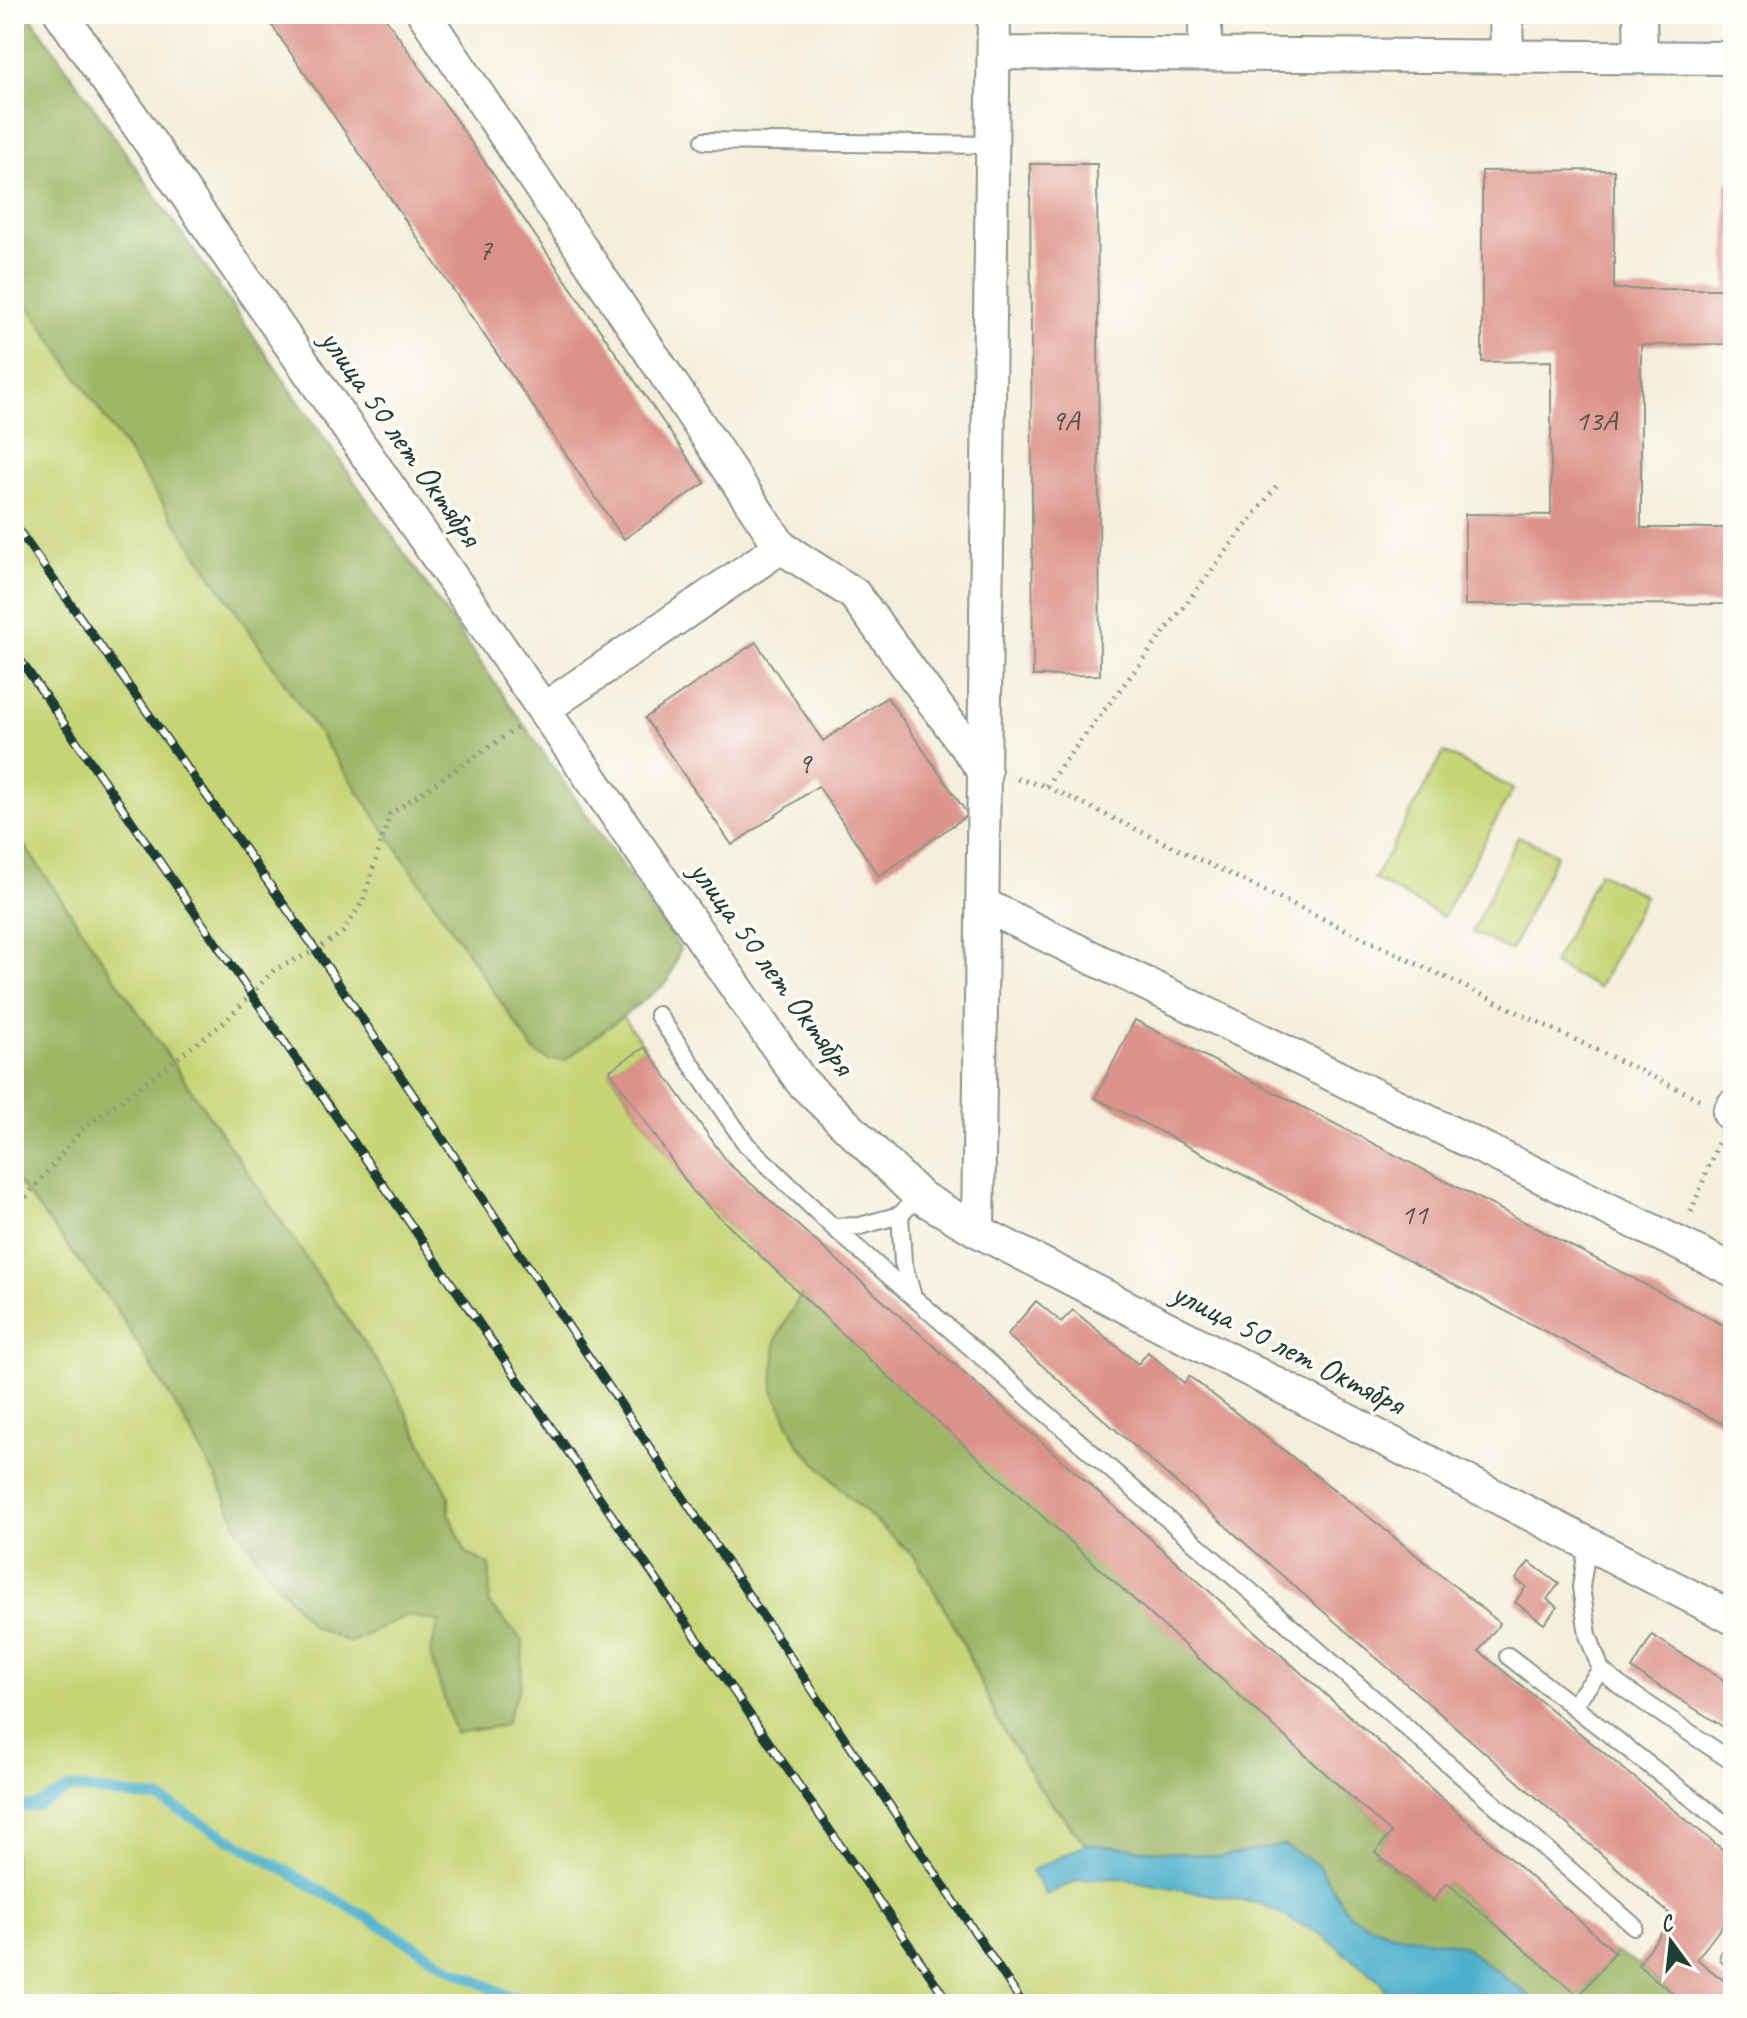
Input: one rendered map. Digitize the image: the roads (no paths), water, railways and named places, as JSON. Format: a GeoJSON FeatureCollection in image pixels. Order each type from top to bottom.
{"type":"FeatureCollection","features":[{"type":"Feature","properties":{"kind":"street","name":"улица 50 лет Октября"},"geometry":{"type":"LineString","coordinates":[[61,14],[801,1081],[910,1206],[978,1231],[1733,1618]]}},
{"type":"Feature","properties":{"kind":"street"},"geometry":{"type":"LineString","coordinates":[[424,14],[781,547],[854,594],[985,772]]}},
{"type":"Feature","properties":{"kind":"street"},"geometry":{"type":"LineString","coordinates":[[978,1231],[994,14]]}},
{"type":"Feature","properties":{"kind":"street"},"geometry":{"type":"LineString","coordinates":[[1205,14],[1205,54]]}},
{"type":"Feature","properties":{"kind":"street"},"geometry":{"type":"LineString","coordinates":[[1506,14],[1507,55]]}},
{"type":"Feature","properties":{"kind":"street"},"geometry":{"type":"LineString","coordinates":[[1640,14],[1641,57]]}},
{"type":"Feature","properties":{"kind":"street"},"geometry":{"type":"LineString","coordinates":[[994,53],[1733,58]]}},
{"type":"Feature","properties":{"kind":"street"},"geometry":{"type":"LineString","coordinates":[[544,709],[781,547]]}},
{"type":"Feature","properties":{"kind":"street"},"geometry":{"type":"LineString","coordinates":[[984,905],[1733,1270]]}},
{"type":"Feature","properties":{"kind":"lane"},"geometry":{"type":"LineString","coordinates":[[704,141],[993,145]]}},
{"type":"Feature","properties":{"kind":"lane"},"geometry":{"type":"LineString","coordinates":[[658,1015],[746,1144],[833,1227],[1634,1926]]}},
{"type":"Feature","properties":{"kind":"lane"},"geometry":{"type":"LineString","coordinates":[[833,1227],[860,1226],[910,1206],[903,1262],[913,1294]]}},
{"type":"Feature","properties":{"kind":"lane"},"geometry":{"type":"LineString","coordinates":[[1588,1543],[1581,1587],[1588,1635],[1601,1670],[1733,1762]]}},
{"type":"Feature","properties":{"kind":"lane"},"geometry":{"type":"LineString","coordinates":[[1508,1656],[1733,1830]]}},
{"type":"Feature","properties":{"kind":"lane"},"geometry":{"type":"LineString","coordinates":[[1573,1705],[1601,1670]]}},
{"type":"Feature","properties":{"kind":"water"},"geometry":{"type":"Polygon","coordinates":[[[1086,1844],[1220,1857],[1283,1845],[1318,1865],[1351,1917],[1389,1933],[1462,1945],[1540,2004],[1393,2004],[1379,1980],[1322,1935],[1261,1904],[1118,1878],[1078,1880],[1046,1895],[1031,1871],[1086,1844]]]}},
{"type":"Feature","properties":{"kind":"waterway"},"geometry":{"type":"LineString","coordinates":[[14,1807],[36,1806],[71,1788],[160,1799],[452,1969],[508,1996],[556,2004]]}},
{"type":"Feature","properties":{"kind":"waterway"},"geometry":{"type":"LineString","coordinates":[[607,2004],[627,2001],[636,2004]]}},
{"type":"Feature","properties":{"kind":"railway"},"geometry":{"type":"LineString","coordinates":[[14,524],[316,950],[1023,2004]]}},
{"type":"Feature","properties":{"kind":"railway"},"geometry":{"type":"LineString","coordinates":[[14,651],[950,2004]]}}]}
